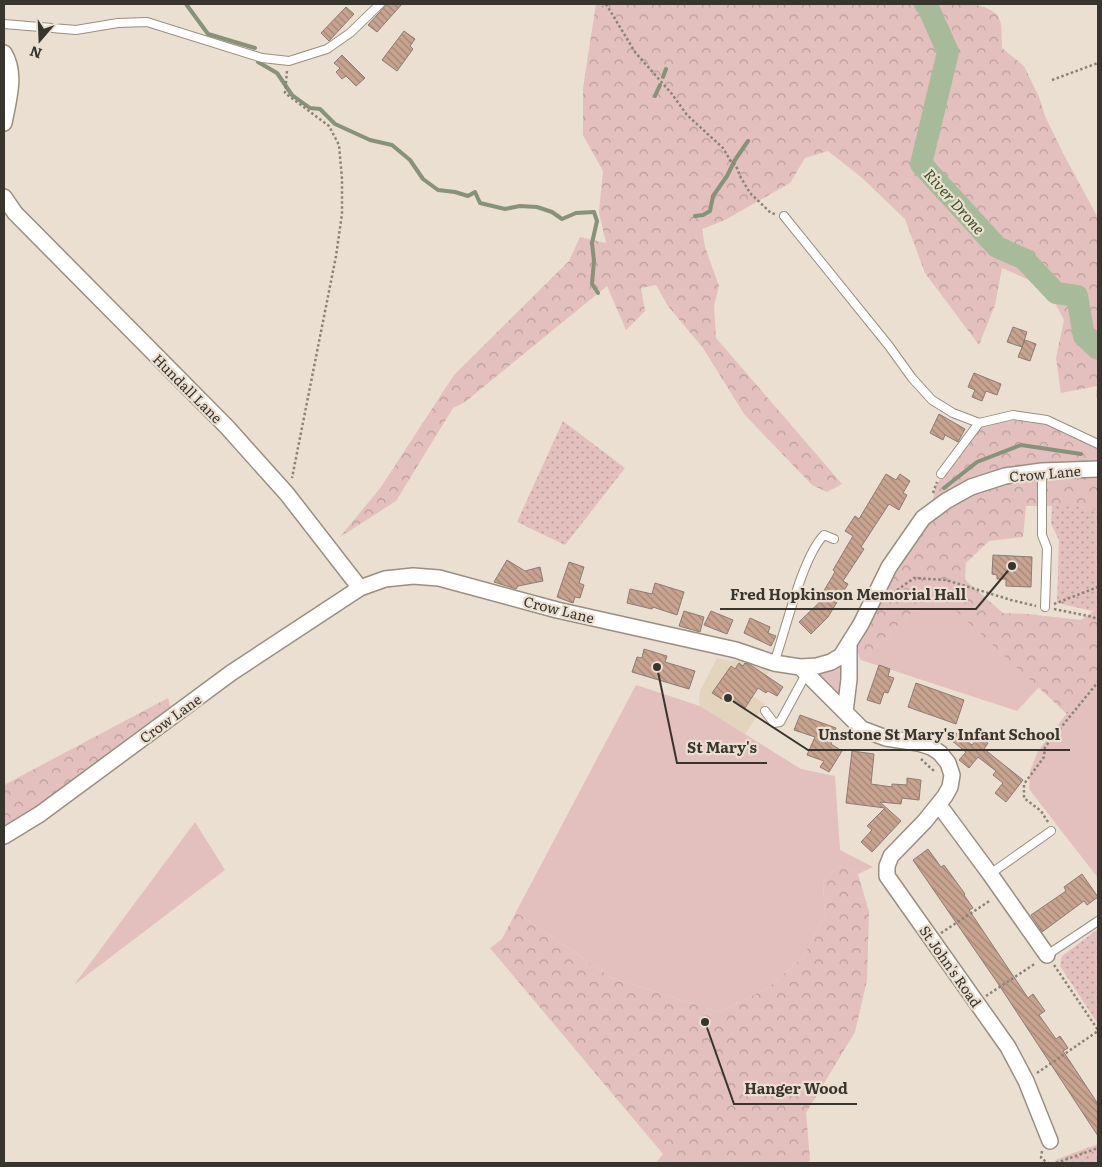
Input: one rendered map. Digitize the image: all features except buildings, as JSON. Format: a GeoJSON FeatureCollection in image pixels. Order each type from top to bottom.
{"type":"FeatureCollection","features":[{"type":"Feature","properties":{"kind":"street"},"geometry":{"type":"LineString","coordinates":[[4,53],[8,60],[11,87],[4,123]]}},
{"type":"Feature","properties":{"kind":"street","name":"Hundall Lane"},"geometry":{"type":"LineString","coordinates":[[4,197],[22,220],[227,427],[287,494],[360,588]]}},
{"type":"Feature","properties":{"kind":"street","name":"Crow Lane"},"geometry":{"type":"LineString","coordinates":[[4,836],[40,814],[231,674],[360,588],[385,580],[413,576],[439,578],[557,610],[736,650],[803,671],[831,662],[841,656],[861,624],[889,567],[924,518],[946,500],[971,487],[1005,476],[1042,470],[1098,469]]}},
{"type":"Feature","properties":{"kind":"street"},"geometry":{"type":"LineString","coordinates":[[845,712],[849,679],[849,646]]}},
{"type":"Feature","properties":{"kind":"street","name":"St John's Road"},"geometry":{"type":"LineString","coordinates":[[803,671],[862,729],[871,734],[886,738],[931,747],[940,753],[948,763],[952,775],[950,787],[939,804],[891,856],[887,866],[887,876],[1008,1047],[1026,1081],[1050,1141]]}},
{"type":"Feature","properties":{"kind":"street"},"geometry":{"type":"LineString","coordinates":[[939,804],[1046,955]]}},
{"type":"Feature","properties":{"kind":"lane"},"geometry":{"type":"LineString","coordinates":[[4,24],[76,30],[118,23],[148,22],[262,58],[289,61],[327,49],[350,33],[380,4]]}},
{"type":"Feature","properties":{"kind":"lane"},"geometry":{"type":"LineString","coordinates":[[784,216],[889,346],[912,378],[932,400],[952,413],[979,423],[1013,415],[1048,420],[1098,444]]}},
{"type":"Feature","properties":{"kind":"lane"},"geometry":{"type":"LineString","coordinates":[[941,474],[979,423]]}},
{"type":"Feature","properties":{"kind":"lane"},"geometry":{"type":"LineString","coordinates":[[1042,470],[1042,535],[1047,548],[1045,608]]}},
{"type":"Feature","properties":{"kind":"lane"},"geometry":{"type":"LineString","coordinates":[[774,663],[799,585],[818,541],[824,535],[834,539]]}},
{"type":"Feature","properties":{"kind":"lane"},"geometry":{"type":"LineString","coordinates":[[765,711],[774,723],[780,722],[803,671]]}},
{"type":"Feature","properties":{"kind":"lane"},"geometry":{"type":"LineString","coordinates":[[990,874],[1051,831]]}},
{"type":"Feature","properties":{"kind":"lane"},"geometry":{"type":"LineString","coordinates":[[1046,955],[1098,921]]}},
{"type":"Feature","properties":{"kind":"path"},"geometry":{"type":"LineString","coordinates":[[606,4],[635,52],[672,94],[687,115],[724,148],[750,193],[771,213],[784,216]]}},
{"type":"Feature","properties":{"kind":"path"},"geometry":{"type":"LineString","coordinates":[[287,494],[291,484],[336,256],[342,214],[342,179],[339,145],[328,126],[285,93],[289,61]]}},
{"type":"Feature","properties":{"kind":"path"},"geometry":{"type":"LineString","coordinates":[[1052,80],[1098,63]]}},
{"type":"Feature","properties":{"kind":"path"},"geometry":{"type":"LineString","coordinates":[[889,598],[894,592],[914,578],[946,580],[1011,600],[1093,617],[1098,620]]}},
{"type":"Feature","properties":{"kind":"path"},"geometry":{"type":"LineString","coordinates":[[1045,608],[1098,587]]}},
{"type":"Feature","properties":{"kind":"path"},"geometry":{"type":"LineString","coordinates":[[1051,831],[1051,825],[1041,811],[1024,798],[1024,784],[1044,756],[1045,747],[1098,682]]}},
{"type":"Feature","properties":{"kind":"path"},"geometry":{"type":"LineString","coordinates":[[915,756],[934,770],[938,776]]}},
{"type":"Feature","properties":{"kind":"path"},"geometry":{"type":"LineString","coordinates":[[932,939],[1002,892]]}},
{"type":"Feature","properties":{"kind":"path"},"geometry":{"type":"LineString","coordinates":[[977,1002],[1046,955],[1098,1030],[1026,1081]]}},
{"type":"Feature","properties":{"kind":"path"},"geometry":{"type":"LineString","coordinates":[[1056,1163],[1098,1148]]}},
{"type":"Feature","properties":{"kind":"shaded area"},"geometry":{"type":"Polygon","coordinates":[[[717,658],[730,661],[740,660],[770,670],[753,696],[765,704],[745,734],[700,706],[700,691],[717,658]]]}},
{"type":"Feature","properties":{"kind":"green space"},"geometry":{"type":"Polygon","coordinates":[[[596,4],[973,4],[991,10],[996,14],[1001,23],[1002,48],[1024,66],[1063,153],[1098,218],[1098,397],[1096,397],[1097,386],[1061,393],[1056,358],[1064,320],[1055,303],[1029,280],[1002,268],[995,305],[979,345],[925,273],[905,219],[861,177],[828,151],[805,158],[790,183],[725,220],[702,229],[705,247],[719,286],[714,306],[716,338],[842,484],[827,492],[812,485],[744,414],[703,348],[668,306],[656,285],[641,288],[645,311],[626,330],[607,286],[465,402],[453,408],[396,501],[340,537],[381,487],[454,375],[569,261],[580,237],[606,243],[599,212],[603,171],[583,135],[583,88],[596,4]]]}},
{"type":"Feature","properties":{"kind":"green space"},"geometry":{"type":"Polygon","coordinates":[[[1008,420],[1045,423],[1098,448],[1098,511],[1076,506],[1026,506],[1023,537],[989,541],[966,563],[965,580],[1003,613],[1081,620],[1098,608],[1098,673],[1067,714],[940,596],[924,601],[861,660],[856,649],[893,572],[927,528],[936,485],[986,421],[1008,420]]]}},
{"type":"Feature","properties":{"kind":"green space"},"geometry":{"type":"Polygon","coordinates":[[[563,421],[625,468],[565,545],[517,522],[563,421]]]}},
{"type":"Feature","properties":{"kind":"green space"},"geometry":{"type":"Polygon","coordinates":[[[1052,506],[1076,506],[1098,511],[1098,608],[1093,611],[1057,603],[1059,540],[1051,524],[1052,506]]]}},
{"type":"Feature","properties":{"kind":"green space"},"geometry":{"type":"Polygon","coordinates":[[[940,596],[1039,687],[1017,711],[861,660],[924,601],[940,596]]]}},
{"type":"Feature","properties":{"kind":"green space"},"geometry":{"type":"Polygon","coordinates":[[[841,664],[846,665],[842,696],[838,696],[818,677],[819,673],[832,670],[841,664]]]}},
{"type":"Feature","properties":{"kind":"green space"},"geometry":{"type":"Polygon","coordinates":[[[1098,673],[1098,878],[1029,789],[1030,771],[1038,751],[1098,673]]]}},
{"type":"Feature","properties":{"kind":"green space"},"geometry":{"type":"Polygon","coordinates":[[[636,685],[700,706],[801,769],[835,776],[840,850],[873,867],[858,874],[840,865],[823,882],[825,916],[803,957],[768,988],[719,1012],[612,978],[516,912],[636,685]]]}},
{"type":"Feature","properties":{"kind":"green space"},"geometry":{"type":"Polygon","coordinates":[[[168,698],[171,710],[92,773],[4,829],[4,785],[168,698]]]}},
{"type":"Feature","properties":{"kind":"green space"},"geometry":{"type":"Polygon","coordinates":[[[195,822],[225,870],[74,985],[195,822]]]}},
{"type":"Feature","properties":{"kind":"green space"},"geometry":{"type":"Polygon","coordinates":[[[840,865],[858,874],[869,912],[867,980],[855,1032],[806,1113],[810,1160],[807,1163],[656,1163],[663,1154],[490,948],[502,939],[516,912],[612,978],[719,1012],[768,988],[803,957],[825,916],[823,882],[840,865]]]}},
{"type":"Feature","properties":{"kind":"green space"},"geometry":{"type":"Polygon","coordinates":[[[1098,929],[1098,1024],[1060,966],[1062,956],[1098,929]]]}},
{"type":"Feature","properties":{"kind":"green space"},"geometry":{"type":"Polygon","coordinates":[[[1098,1144],[1098,1163],[1057,1163],[1055,1160],[1098,1144]]]}},
{"type":"Feature","properties":{"kind":"waterway"},"geometry":{"type":"LineString","coordinates":[[186,4],[208,34],[255,48]]}},
{"type":"Feature","properties":{"kind":"waterway","name":"River Drone"},"geometry":{"type":"LineString","coordinates":[[925,4],[948,52],[921,164],[997,247],[1024,259],[1056,293],[1077,296],[1084,336],[1098,349]]}},
{"type":"Feature","properties":{"kind":"waterway"},"geometry":{"type":"LineString","coordinates":[[258,62],[277,73],[292,95],[310,108],[320,109],[335,124],[370,140],[392,145],[410,160],[423,179],[438,190],[468,196],[475,192],[480,203],[505,209],[520,206],[537,207],[552,212],[562,219],[576,213],[594,212],[597,221],[592,243],[594,261],[592,284],[598,293]]}},
{"type":"Feature","properties":{"kind":"waterway"},"geometry":{"type":"LineString","coordinates":[[663,77],[666,69]]}},
{"type":"Feature","properties":{"kind":"waterway"},"geometry":{"type":"LineString","coordinates":[[655,96],[660,85]]}},
{"type":"Feature","properties":{"kind":"waterway"},"geometry":{"type":"LineString","coordinates":[[695,216],[703,215],[710,211],[713,196],[748,141]]}},
{"type":"Feature","properties":{"kind":"waterway"},"geometry":{"type":"LineString","coordinates":[[944,488],[977,462],[1021,445],[1081,454]]}},
{"type":"Feature","properties":{"kind":"place","name":"Fred Hopkinson Memorial Hall"},"geometry":{"type":"Point","coordinates":[1012,566]}},
{"type":"Feature","properties":{"kind":"place","name":"St Mary's"},"geometry":{"type":"Point","coordinates":[657,667]}},
{"type":"Feature","properties":{"kind":"place","name":"Unstone St Mary's Infant School"},"geometry":{"type":"Point","coordinates":[728,698]}},
{"type":"Feature","properties":{"kind":"place","name":"Hanger Wood"},"geometry":{"type":"Point","coordinates":[705,1022]}}]}
